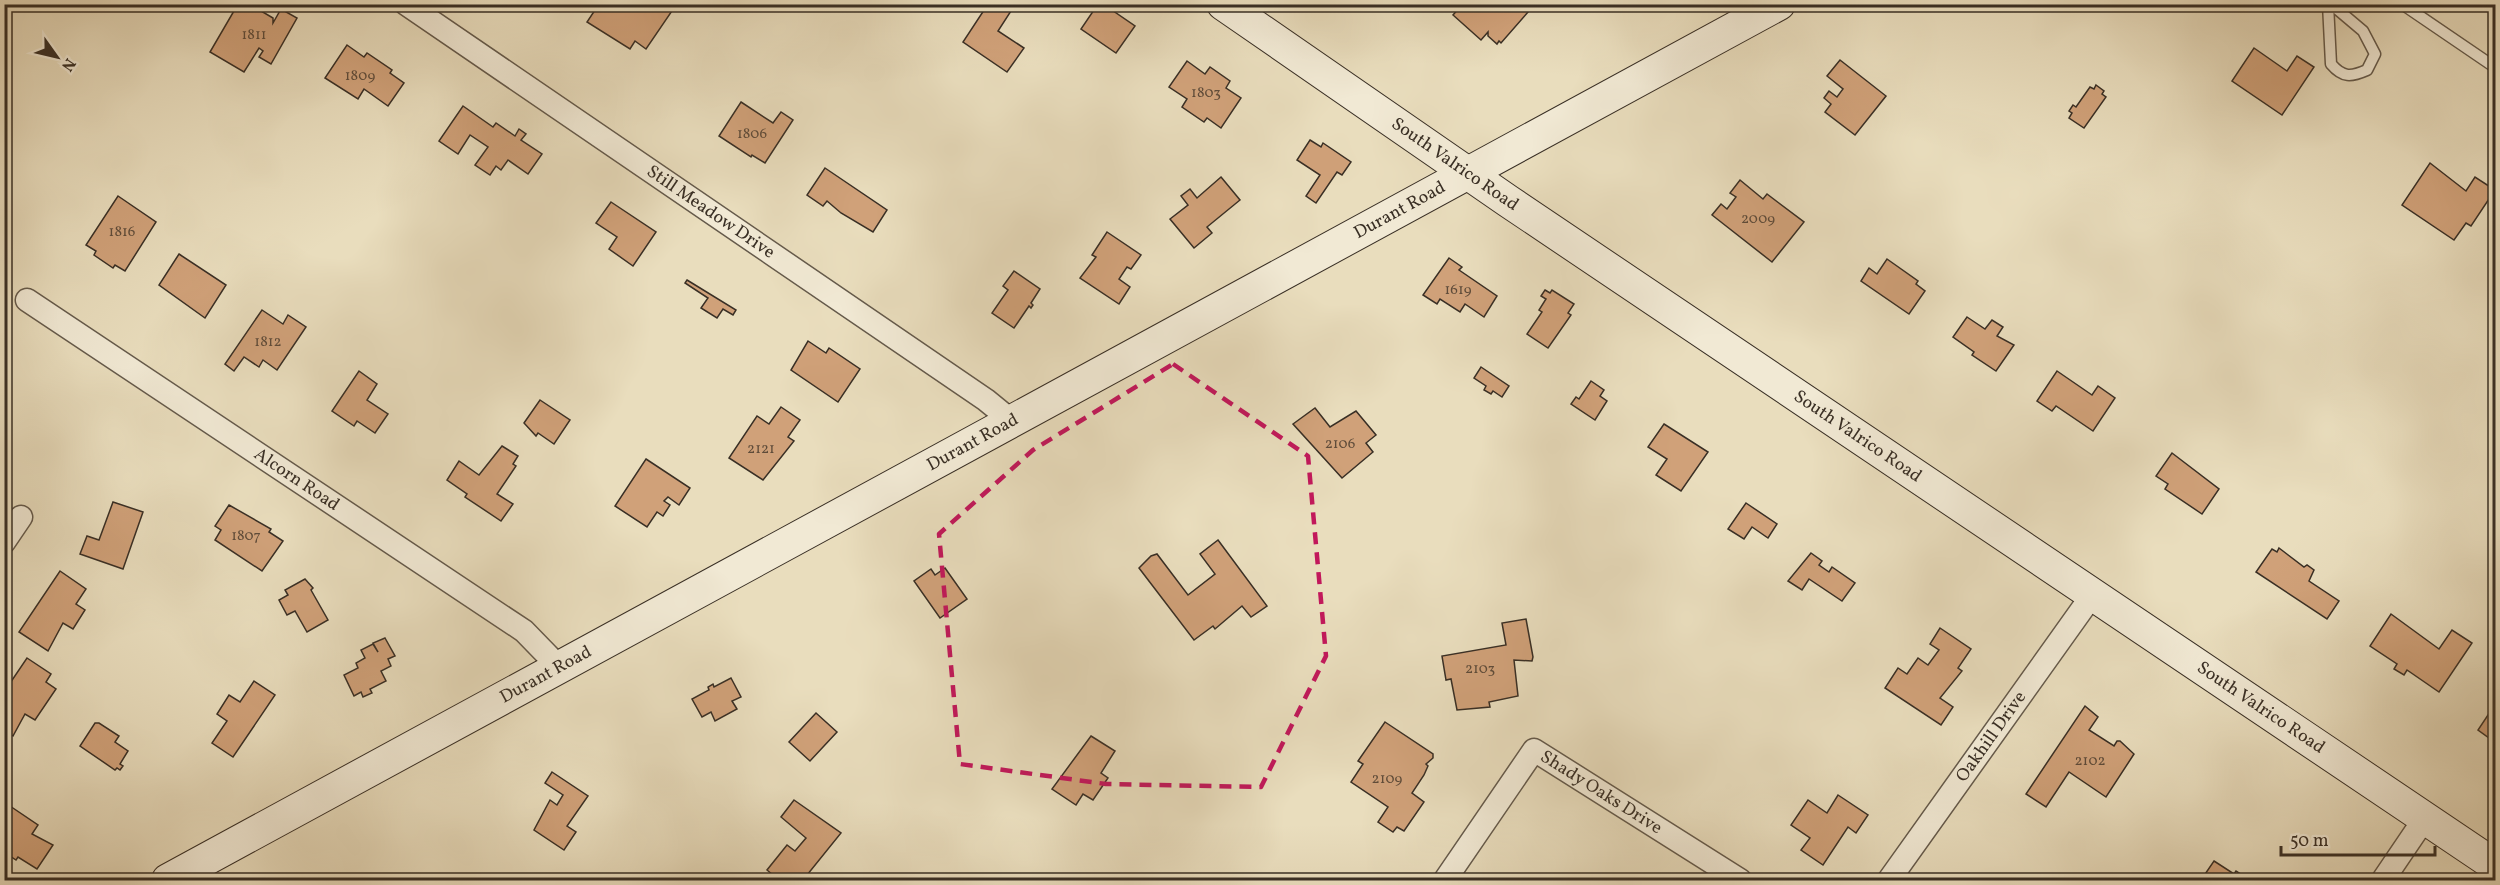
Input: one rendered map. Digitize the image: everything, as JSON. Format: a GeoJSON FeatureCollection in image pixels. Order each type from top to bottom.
{"type":"FeatureCollection","features":[{"type":"Feature","properties":{"kind":"street","name":"Still Meadow Drive"},"geometry":{"type":"LineString","coordinates":[[406,4],[987,400],[1012,422]]}},
{"type":"Feature","properties":{"kind":"street","name":"South Valrico Road"},"geometry":{"type":"LineString","coordinates":[[1223,4],[2496,866]]}},
{"type":"Feature","properties":{"kind":"street","name":"Durant Road"},"geometry":{"type":"LineString","coordinates":[[168,880],[1779,4]]}},
{"type":"Feature","properties":{"kind":"street","name":"Alcorn Road"},"geometry":{"type":"LineString","coordinates":[[27,300],[524,631],[560,668]]}},
{"type":"Feature","properties":{"kind":"street"},"geometry":{"type":"LineString","coordinates":[[4,542],[21,517]]}},
{"type":"Feature","properties":{"kind":"street","name":"Oakhill Drive"},"geometry":{"type":"LineString","coordinates":[[1889,880],[2092,594]]}},
{"type":"Feature","properties":{"kind":"street","name":"Shady Oaks Drive"},"geometry":{"type":"LineString","coordinates":[[1445,880],[1534,750],[1740,880]]}},
{"type":"Feature","properties":{"kind":"street"},"geometry":{"type":"LineString","coordinates":[[2383,880],[2425,818]]}},
{"type":"Feature","properties":{"kind":"lane"},"geometry":{"type":"LineString","coordinates":[[2330,4],[2363,31],[2375,54],[2367,70],[2352,76],[2340,74],[2331,64],[2330,4]]}},
{"type":"Feature","properties":{"kind":"lane"},"geometry":{"type":"LineString","coordinates":[[2402,4],[2496,68]]}},
{"type":"Feature","properties":{"kind":"highlighted area"},"geometry":{"type":"Polygon","coordinates":[[[1173,364],[1308,456],[1326,656],[1261,787],[1106,784],[960,764],[939,534],[1033,450],[1173,364]]]}},
{"type":"Feature","properties":{"kind":"building"},"geometry":{"type":"Polygon","coordinates":[[[238,4],[249,8],[251,5],[273,18],[273,23],[281,9],[297,18],[271,64],[259,57],[263,51],[259,48],[244,72],[210,52],[238,4]]]}},
{"type":"Feature","properties":{"kind":"building"},"geometry":{"type":"Polygon","coordinates":[[[599,4],[669,4],[674,8],[646,49],[635,41],[630,49],[587,22],[599,4]]]}},
{"type":"Feature","properties":{"kind":"building"},"geometry":{"type":"Polygon","coordinates":[[[988,4],[1001,4],[1011,11],[998,31],[1024,48],[1007,72],[963,42],[988,4]]]}},
{"type":"Feature","properties":{"kind":"building"},"geometry":{"type":"Polygon","coordinates":[[[1098,4],[1103,4],[1135,26],[1116,53],[1081,29],[1098,4]]]}},
{"type":"Feature","properties":{"kind":"building"},"geometry":{"type":"Polygon","coordinates":[[[1452,4],[1535,4],[1501,43],[1499,41],[1497,44],[1488,36],[1488,32],[1481,40],[1453,15],[1460,7],[1452,4]]]}},
{"type":"Feature","properties":{"kind":"building"},"geometry":{"type":"Polygon","coordinates":[[[347,45],[364,57],[367,53],[392,70],[390,73],[404,83],[388,106],[364,89],[358,99],[325,78],[347,45]]]}},
{"type":"Feature","properties":{"kind":"building"},"geometry":{"type":"Polygon","coordinates":[[[2254,48],[2287,71],[2297,56],[2314,67],[2282,115],[2232,81],[2254,48]]]}},
{"type":"Feature","properties":{"kind":"building"},"geometry":{"type":"Polygon","coordinates":[[[1840,60],[1886,96],[1855,135],[1825,112],[1831,104],[1824,98],[1829,91],[1837,97],[1843,89],[1827,76],[1840,60]]]}},
{"type":"Feature","properties":{"kind":"building"},"geometry":{"type":"Polygon","coordinates":[[[1187,61],[1205,74],[1210,67],[1230,81],[1226,88],[1241,98],[1221,128],[1207,118],[1204,122],[1182,107],[1187,99],[1169,87],[1187,61]]]}},
{"type":"Feature","properties":{"kind":"building"},"geometry":{"type":"Polygon","coordinates":[[[2096,85],[2104,91],[2102,94],[2106,97],[2084,128],[2069,118],[2072,113],[2069,111],[2073,105],[2076,107],[2090,87],[2094,89],[2096,85]]]}},
{"type":"Feature","properties":{"kind":"building"},"geometry":{"type":"Polygon","coordinates":[[[741,102],[773,123],[781,112],[793,120],[765,163],[752,155],[751,157],[719,136],[741,102]]]}},
{"type":"Feature","properties":{"kind":"building"},"geometry":{"type":"Polygon","coordinates":[[[463,106],[493,127],[496,123],[515,136],[519,129],[526,134],[521,140],[542,154],[528,174],[508,160],[501,170],[496,166],[490,175],[475,165],[488,147],[470,135],[458,154],[439,141],[463,106]]]}},
{"type":"Feature","properties":{"kind":"building"},"geometry":{"type":"Polygon","coordinates":[[[1310,140],[1321,147],[1323,143],[1351,162],[1342,175],[1337,172],[1316,203],[1306,196],[1320,175],[1297,160],[1310,140]]]}},
{"type":"Feature","properties":{"kind":"building"},"geometry":{"type":"Polygon","coordinates":[[[2430,163],[2466,191],[2475,177],[2495,190],[2471,226],[2466,223],[2454,240],[2402,205],[2430,163]]]}},
{"type":"Feature","properties":{"kind":"building"},"geometry":{"type":"Polygon","coordinates":[[[825,168],[887,210],[873,232],[841,213],[827,201],[823,206],[807,195],[825,168]]]}},
{"type":"Feature","properties":{"kind":"building"},"geometry":{"type":"Polygon","coordinates":[[[1221,177],[1240,200],[1207,227],[1212,233],[1194,248],[1170,219],[1188,205],[1181,196],[1190,189],[1197,198],[1221,177]]]}},
{"type":"Feature","properties":{"kind":"building"},"geometry":{"type":"Polygon","coordinates":[[[1740,180],[1763,199],[1767,194],[1804,222],[1772,262],[1712,215],[1721,204],[1727,209],[1736,197],[1730,193],[1740,180]]]}},
{"type":"Feature","properties":{"kind":"building"},"geometry":{"type":"Polygon","coordinates":[[[118,196],[156,222],[125,271],[115,265],[113,268],[94,255],[96,251],[86,245],[118,196]]]}},
{"type":"Feature","properties":{"kind":"building"},"geometry":{"type":"Polygon","coordinates":[[[611,202],[656,232],[633,266],[609,249],[617,237],[596,223],[611,202]]]}},
{"type":"Feature","properties":{"kind":"building"},"geometry":{"type":"Polygon","coordinates":[[[1107,232],[1141,255],[1131,269],[1127,267],[1119,279],[1130,287],[1119,304],[1080,278],[1096,257],[1092,255],[1107,232]]]}},
{"type":"Feature","properties":{"kind":"building"},"geometry":{"type":"Polygon","coordinates":[[[179,254],[226,285],[205,318],[159,285],[179,254]]]}},
{"type":"Feature","properties":{"kind":"building"},"geometry":{"type":"Polygon","coordinates":[[[1449,258],[1462,267],[1459,270],[1497,296],[1484,317],[1465,304],[1460,312],[1440,299],[1437,304],[1423,295],[1449,258]]]}},
{"type":"Feature","properties":{"kind":"building"},"geometry":{"type":"Polygon","coordinates":[[[1887,259],[1918,281],[1916,284],[1925,291],[1909,314],[1861,281],[1869,268],[1877,274],[1887,259]]]}},
{"type":"Feature","properties":{"kind":"building"},"geometry":{"type":"Polygon","coordinates":[[[1014,271],[1040,289],[1031,303],[1033,305],[1031,308],[1029,306],[1014,328],[992,313],[1008,290],[1003,286],[1014,271]]]}},
{"type":"Feature","properties":{"kind":"building"},"geometry":{"type":"Polygon","coordinates":[[[687,280],[736,310],[733,315],[723,309],[717,318],[701,308],[708,298],[685,283],[687,280]]]}},
{"type":"Feature","properties":{"kind":"building"},"geometry":{"type":"Polygon","coordinates":[[[1545,290],[1550,293],[1552,290],[1574,304],[1568,313],[1571,315],[1548,348],[1527,334],[1542,312],[1539,310],[1546,299],[1541,296],[1545,290]]]}},
{"type":"Feature","properties":{"kind":"building"},"geometry":{"type":"Polygon","coordinates":[[[262,310],[283,324],[288,315],[306,327],[277,370],[263,360],[259,367],[244,357],[234,371],[225,364],[262,310]]]}},
{"type":"Feature","properties":{"kind":"building"},"geometry":{"type":"Polygon","coordinates":[[[1967,317],[1985,329],[1992,320],[2003,327],[1997,336],[2014,345],[1996,371],[1972,355],[1974,352],[1953,337],[1967,317]]]}},
{"type":"Feature","properties":{"kind":"building"},"geometry":{"type":"Polygon","coordinates":[[[808,341],[826,353],[829,348],[860,369],[838,402],[791,370],[808,341]]]}},
{"type":"Feature","properties":{"kind":"building"},"geometry":{"type":"Polygon","coordinates":[[[1481,367],[1509,386],[1502,397],[1493,391],[1491,394],[1484,390],[1486,386],[1474,378],[1481,367]]]}},
{"type":"Feature","properties":{"kind":"building"},"geometry":{"type":"Polygon","coordinates":[[[359,371],[377,384],[367,400],[388,414],[375,433],[357,421],[354,426],[332,411],[359,371]]]}},
{"type":"Feature","properties":{"kind":"building"},"geometry":{"type":"Polygon","coordinates":[[[2057,371],[2092,395],[2098,386],[2115,398],[2093,431],[2056,406],[2052,411],[2037,401],[2057,371]]]}},
{"type":"Feature","properties":{"kind":"building"},"geometry":{"type":"Polygon","coordinates":[[[1591,381],[1604,390],[1600,396],[1607,401],[1595,420],[1571,404],[1576,397],[1579,399],[1591,381]]]}},
{"type":"Feature","properties":{"kind":"building"},"geometry":{"type":"Polygon","coordinates":[[[540,400],[570,420],[554,444],[538,433],[536,436],[524,423],[540,400]]]}},
{"type":"Feature","properties":{"kind":"building"},"geometry":{"type":"Polygon","coordinates":[[[781,407],[800,420],[788,437],[794,441],[763,480],[729,458],[757,416],[769,424],[781,407]]]}},
{"type":"Feature","properties":{"kind":"building"},"geometry":{"type":"Polygon","coordinates":[[[1315,408],[1330,427],[1356,411],[1376,435],[1366,443],[1373,452],[1342,478],[1293,424],[1315,408]]]}},
{"type":"Feature","properties":{"kind":"building"},"geometry":{"type":"Polygon","coordinates":[[[1664,424],[1708,452],[1681,491],[1656,475],[1667,459],[1648,447],[1664,424]]]}},
{"type":"Feature","properties":{"kind":"building"},"geometry":{"type":"Polygon","coordinates":[[[502,446],[518,456],[513,464],[516,466],[497,494],[513,504],[501,521],[465,497],[467,494],[447,480],[459,461],[479,475],[502,446]]]}},
{"type":"Feature","properties":{"kind":"building"},"geometry":{"type":"Polygon","coordinates":[[[2172,453],[2219,489],[2202,514],[2165,489],[2168,484],[2156,476],[2172,453]]]}},
{"type":"Feature","properties":{"kind":"building"},"geometry":{"type":"Polygon","coordinates":[[[646,459],[690,488],[679,505],[668,497],[664,501],[670,505],[663,516],[657,512],[647,527],[615,506],[646,459]]]}},
{"type":"Feature","properties":{"kind":"building"},"geometry":{"type":"Polygon","coordinates":[[[113,502],[143,512],[123,569],[80,554],[87,536],[99,540],[113,502]]]}},
{"type":"Feature","properties":{"kind":"building"},"geometry":{"type":"Polygon","coordinates":[[[1746,503],[1777,524],[1768,538],[1752,527],[1744,539],[1728,529],[1746,503]]]}},
{"type":"Feature","properties":{"kind":"building"},"geometry":{"type":"Polygon","coordinates":[[[229,505],[271,529],[269,532],[283,541],[262,571],[215,540],[221,530],[215,526],[229,505]]]}},
{"type":"Feature","properties":{"kind":"building"},"geometry":{"type":"Polygon","coordinates":[[[1218,540],[1267,606],[1251,617],[1242,606],[1215,629],[1213,626],[1194,640],[1139,568],[1151,556],[1157,554],[1188,595],[1215,574],[1200,554],[1218,540]]]}},
{"type":"Feature","properties":{"kind":"building"},"geometry":{"type":"Polygon","coordinates":[[[2279,548],[2304,567],[2307,565],[2314,570],[2309,581],[2339,601],[2327,619],[2256,572],[2272,549],[2277,552],[2279,548]]]}},
{"type":"Feature","properties":{"kind":"building"},"geometry":{"type":"Polygon","coordinates":[[[1811,553],[1822,561],[1819,565],[1829,572],[1832,567],[1855,583],[1842,601],[1809,579],[1802,590],[1788,581],[1811,553]]]}},
{"type":"Feature","properties":{"kind":"building"},"geometry":{"type":"Polygon","coordinates":[[[945,568],[967,599],[940,618],[914,581],[931,569],[935,575],[945,568]]]}},
{"type":"Feature","properties":{"kind":"building"},"geometry":{"type":"Polygon","coordinates":[[[60,571],[86,589],[76,604],[85,610],[73,629],[63,623],[48,651],[19,632],[60,571]]]}},
{"type":"Feature","properties":{"kind":"building"},"geometry":{"type":"Polygon","coordinates":[[[305,579],[313,588],[311,590],[328,620],[307,632],[295,611],[287,615],[279,600],[288,595],[285,590],[305,579]]]}},
{"type":"Feature","properties":{"kind":"building"},"geometry":{"type":"Polygon","coordinates":[[[2391,614],[2439,649],[2452,630],[2472,643],[2439,692],[2407,670],[2404,675],[2394,669],[2397,664],[2370,646],[2391,614]]]}},
{"type":"Feature","properties":{"kind":"building"},"geometry":{"type":"Polygon","coordinates":[[[1526,619],[1533,657],[1532,661],[1514,660],[1518,696],[1489,702],[1490,707],[1457,710],[1451,679],[1446,680],[1442,656],[1506,645],[1502,623],[1526,619]]]}},
{"type":"Feature","properties":{"kind":"building"},"geometry":{"type":"Polygon","coordinates":[[[1940,628],[1971,649],[1958,668],[1962,671],[1940,698],[1953,707],[1941,725],[1885,688],[1898,668],[1907,674],[1918,658],[1928,665],[1939,650],[1930,644],[1940,628]]]}},
{"type":"Feature","properties":{"kind":"building"},"geometry":{"type":"Polygon","coordinates":[[[385,638],[395,656],[388,659],[391,666],[381,671],[386,681],[370,689],[372,693],[363,697],[361,692],[354,696],[344,675],[358,668],[356,663],[365,658],[361,650],[373,644],[378,652],[373,643],[385,638]]]}},
{"type":"Feature","properties":{"kind":"building"},"geometry":{"type":"Polygon","coordinates":[[[27,658],[51,674],[46,682],[56,689],[35,720],[25,714],[13,736],[4,730],[4,692],[27,658]]]}},
{"type":"Feature","properties":{"kind":"building"},"geometry":{"type":"Polygon","coordinates":[[[731,678],[741,697],[732,701],[737,709],[715,721],[711,712],[702,717],[692,699],[709,690],[708,687],[713,684],[714,687],[731,678]]]}},
{"type":"Feature","properties":{"kind":"building"},"geometry":{"type":"Polygon","coordinates":[[[254,681],[275,695],[233,757],[212,743],[227,721],[217,714],[229,695],[240,702],[254,681]]]}},
{"type":"Feature","properties":{"kind":"building"},"geometry":{"type":"Polygon","coordinates":[[[2085,706],[2098,717],[2089,730],[2114,746],[2117,741],[2120,741],[2134,754],[2106,797],[2069,772],[2046,807],[2026,794],[2085,706]]]}},
{"type":"Feature","properties":{"kind":"building"},"geometry":{"type":"Polygon","coordinates":[[[2494,706],[2496,707],[2496,743],[2478,730],[2494,706]]]}},
{"type":"Feature","properties":{"kind":"building"},"geometry":{"type":"Polygon","coordinates":[[[816,713],[837,732],[810,761],[789,742],[816,713]]]}},
{"type":"Feature","properties":{"kind":"building"},"geometry":{"type":"Polygon","coordinates":[[[1385,722],[1433,754],[1433,758],[1426,764],[1428,766],[1424,775],[1412,793],[1424,802],[1404,831],[1397,827],[1393,832],[1378,822],[1388,807],[1351,782],[1363,764],[1358,761],[1385,722]]]}},
{"type":"Feature","properties":{"kind":"building"},"geometry":{"type":"Polygon","coordinates":[[[95,723],[99,723],[119,736],[115,742],[128,751],[120,764],[123,766],[120,770],[117,768],[115,770],[80,746],[95,723]]]}},
{"type":"Feature","properties":{"kind":"building"},"geometry":{"type":"Polygon","coordinates":[[[1091,736],[1115,751],[1101,773],[1108,778],[1093,800],[1083,794],[1076,805],[1052,789],[1091,736]]]}},
{"type":"Feature","properties":{"kind":"building"},"geometry":{"type":"Polygon","coordinates":[[[552,772],[588,796],[567,826],[576,832],[564,850],[534,830],[550,800],[557,805],[563,795],[545,783],[552,772]]]}},
{"type":"Feature","properties":{"kind":"building"},"geometry":{"type":"Polygon","coordinates":[[[1838,795],[1868,815],[1856,833],[1848,827],[1823,865],[1801,850],[1810,838],[1791,825],[1808,800],[1827,813],[1838,795]]]}},
{"type":"Feature","properties":{"kind":"building"},"geometry":{"type":"Polygon","coordinates":[[[794,800],[841,833],[803,880],[779,880],[767,870],[787,845],[795,851],[806,838],[781,817],[794,800]]]}},
{"type":"Feature","properties":{"kind":"building"},"geometry":{"type":"Polygon","coordinates":[[[7,804],[38,825],[32,834],[53,845],[37,869],[18,857],[16,860],[4,852],[4,808],[7,804]]]}},
{"type":"Feature","properties":{"kind":"building"},"geometry":{"type":"Polygon","coordinates":[[[2214,861],[2234,874],[2236,871],[2250,880],[2201,880],[2214,861]]]}}]}
